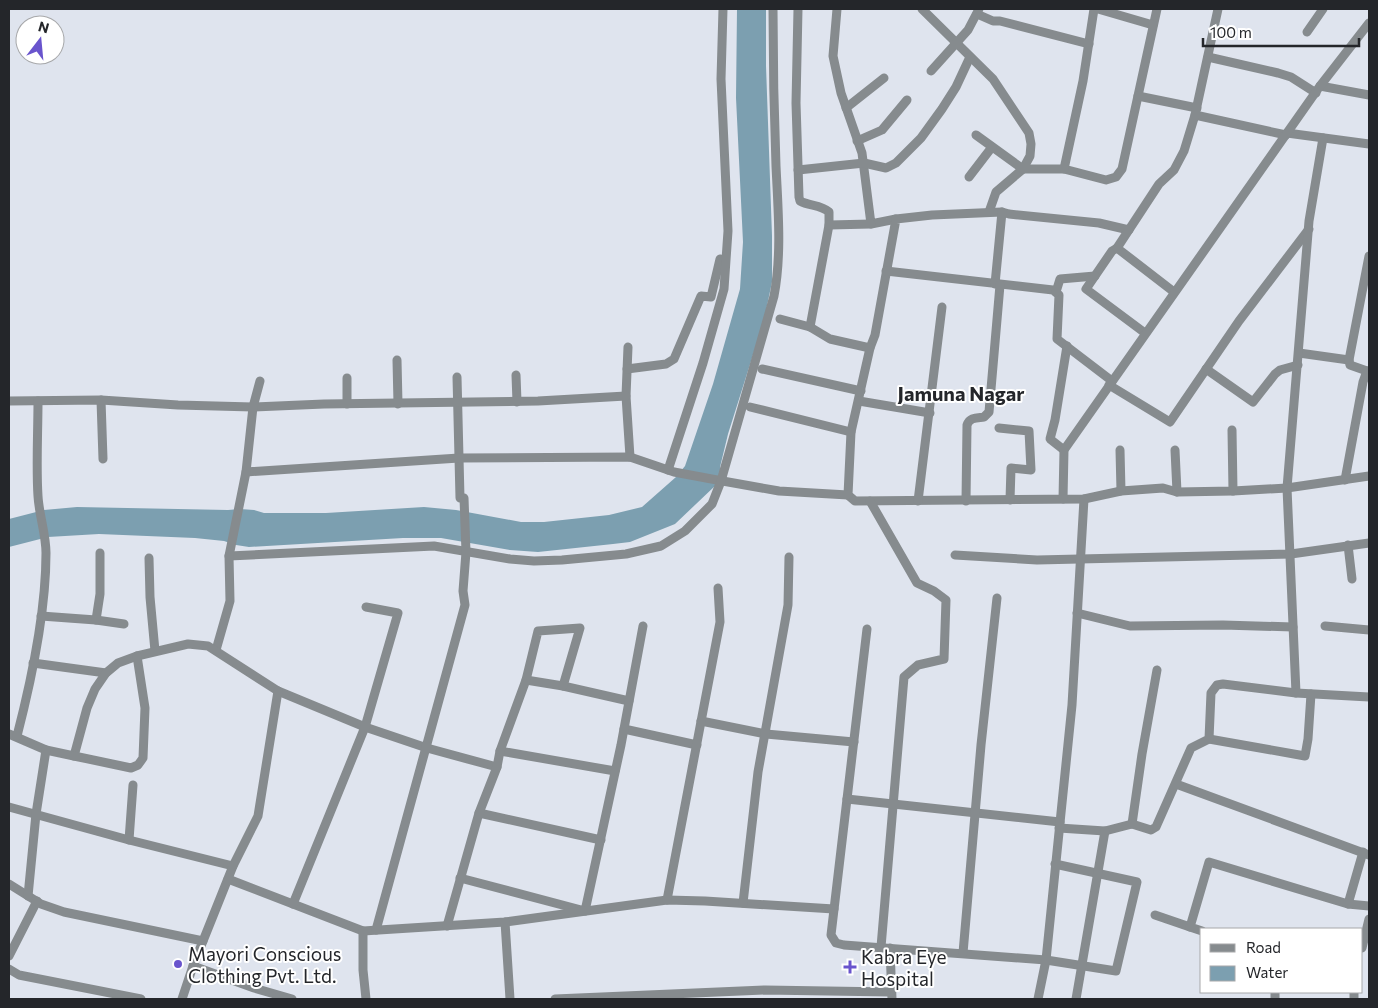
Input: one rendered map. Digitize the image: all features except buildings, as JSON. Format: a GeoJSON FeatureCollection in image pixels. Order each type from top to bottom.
{"type":"FeatureCollection","features":[{"type":"Feature","properties":{"kind":"street"},"geometry":{"type":"LineString","coordinates":[[671,471],[724,289],[728,231],[721,80],[723,9]]}},
{"type":"Feature","properties":{"kind":"street"},"geometry":{"type":"LineString","coordinates":[[229,556],[434,546],[510,560],[534,561],[606,556],[653,549],[678,537],[700,518],[712,504],[774,296],[777,278],[778,222],[772,66],[773,9]]}},
{"type":"Feature","properties":{"kind":"street"},"geometry":{"type":"LineString","coordinates":[[798,9],[796,58],[800,201],[829,212],[829,225],[810,327]]}},
{"type":"Feature","properties":{"kind":"street"},"geometry":{"type":"LineString","coordinates":[[837,9],[833,56],[840,93],[864,163],[871,224]]}},
{"type":"Feature","properties":{"kind":"street"},"geometry":{"type":"LineString","coordinates":[[922,9],[993,79],[1029,133],[1031,144],[1030,156],[1023,169],[996,192],[989,212]]}},
{"type":"Feature","properties":{"kind":"street"},"geometry":{"type":"LineString","coordinates":[[1064,168],[1083,82],[1094,9]]}},
{"type":"Feature","properties":{"kind":"street"},"geometry":{"type":"LineString","coordinates":[[1098,9],[1154,25]]}},
{"type":"Feature","properties":{"kind":"street"},"geometry":{"type":"LineString","coordinates":[[976,135],[1023,169],[1064,168],[1106,180],[1116,178],[1122,169],[1157,9]]}},
{"type":"Feature","properties":{"kind":"street"},"geometry":{"type":"LineString","coordinates":[[1145,334],[1086,289],[1112,251],[1117,248],[1159,184],[1174,170],[1184,151],[1196,112],[1218,9]]}},
{"type":"Feature","properties":{"kind":"street"},"geometry":{"type":"LineString","coordinates":[[1307,32],[1323,9]]}},
{"type":"Feature","properties":{"kind":"street"},"geometry":{"type":"LineString","coordinates":[[931,71],[968,30],[978,11],[993,21],[1000,21],[1089,44]]}},
{"type":"Feature","properties":{"kind":"street"},"geometry":{"type":"LineString","coordinates":[[1063,499],[1064,450],[1318,89],[1369,23]]}},
{"type":"Feature","properties":{"kind":"street"},"geometry":{"type":"LineString","coordinates":[[798,170],[864,163],[886,168],[896,163],[921,138],[942,109],[956,87],[970,57]]}},
{"type":"Feature","properties":{"kind":"street"},"geometry":{"type":"LineString","coordinates":[[1208,57],[1278,73],[1318,89],[1369,95]]}},
{"type":"Feature","properties":{"kind":"street"},"geometry":{"type":"LineString","coordinates":[[846,108],[884,78]]}},
{"type":"Feature","properties":{"kind":"street"},"geometry":{"type":"LineString","coordinates":[[1138,96],[1287,134],[1369,144]]}},
{"type":"Feature","properties":{"kind":"street"},"geometry":{"type":"LineString","coordinates":[[857,141],[882,130],[907,100]]}},
{"type":"Feature","properties":{"kind":"street"},"geometry":{"type":"LineString","coordinates":[[1296,693],[1287,488],[1309,229],[1322,138]]}},
{"type":"Feature","properties":{"kind":"street"},"geometry":{"type":"LineString","coordinates":[[969,177],[992,147]]}},
{"type":"Feature","properties":{"kind":"street"},"geometry":{"type":"LineString","coordinates":[[829,225],[871,224],[932,215],[1002,212],[1099,223],[1129,230]]}},
{"type":"Feature","properties":{"kind":"street"},"geometry":{"type":"LineString","coordinates":[[966,501],[968,421],[973,418],[984,417],[989,412],[1002,212]]}},
{"type":"Feature","properties":{"kind":"street"},"geometry":{"type":"LineString","coordinates":[[848,495],[851,432],[870,348],[875,335],[896,220]]}},
{"type":"Feature","properties":{"kind":"street"},"geometry":{"type":"LineString","coordinates":[[886,271],[1053,290],[1059,295],[1057,339],[1110,383],[1170,422],[1239,321],[1309,229]]}},
{"type":"Feature","properties":{"kind":"street"},"geometry":{"type":"LineString","coordinates":[[1117,248],[1174,292]]}},
{"type":"Feature","properties":{"kind":"street"},"geometry":{"type":"LineString","coordinates":[[1345,480],[1363,382],[1368,371],[1350,364],[1349,360],[1367,281],[1369,256]]}},
{"type":"Feature","properties":{"kind":"street"},"geometry":{"type":"LineString","coordinates":[[627,369],[666,364],[674,359],[701,296],[711,297],[720,259]]}},
{"type":"Feature","properties":{"kind":"street"},"geometry":{"type":"LineString","coordinates":[[1056,292],[1060,279],[1095,276]]}},
{"type":"Feature","properties":{"kind":"street"},"geometry":{"type":"LineString","coordinates":[[918,501],[942,307]]}},
{"type":"Feature","properties":{"kind":"street"},"geometry":{"type":"LineString","coordinates":[[780,319],[810,327],[830,339],[870,348]]}},
{"type":"Feature","properties":{"kind":"street"},"geometry":{"type":"LineString","coordinates":[[1064,450],[1050,439],[1055,420],[1067,346]]}},
{"type":"Feature","properties":{"kind":"street"},"geometry":{"type":"LineString","coordinates":[[628,347],[626,396],[630,456]]}},
{"type":"Feature","properties":{"kind":"street"},"geometry":{"type":"LineString","coordinates":[[1299,353],[1349,360]]}},
{"type":"Feature","properties":{"kind":"street"},"geometry":{"type":"LineString","coordinates":[[397,360],[398,404]]}},
{"type":"Feature","properties":{"kind":"street"},"geometry":{"type":"LineString","coordinates":[[1206,369],[1253,402],[1275,374],[1280,370],[1298,365]]}},
{"type":"Feature","properties":{"kind":"street"},"geometry":{"type":"LineString","coordinates":[[762,369],[930,413]]}},
{"type":"Feature","properties":{"kind":"street"},"geometry":{"type":"LineString","coordinates":[[516,376],[517,402]]}},
{"type":"Feature","properties":{"kind":"street"},"geometry":{"type":"LineString","coordinates":[[376,930],[465,605],[463,591],[466,552],[459,458],[457,377]]}},
{"type":"Feature","properties":{"kind":"street"},"geometry":{"type":"LineString","coordinates":[[347,378],[347,404]]}},
{"type":"Feature","properties":{"kind":"street"},"geometry":{"type":"LineString","coordinates":[[216,650],[230,601],[229,556],[246,472],[253,407],[260,381]]}},
{"type":"Feature","properties":{"kind":"street"},"geometry":{"type":"LineString","coordinates":[[9,401],[100,400],[178,406],[253,407],[517,402],[626,396]]}},
{"type":"Feature","properties":{"kind":"street"},"geometry":{"type":"LineString","coordinates":[[100,400],[103,459]]}},
{"type":"Feature","properties":{"kind":"street"},"geometry":{"type":"LineString","coordinates":[[38,401],[38,498],[46,551],[41,616],[27,698],[13,735],[46,750],[131,768],[138,765],[143,758],[145,708],[137,656]]}},
{"type":"Feature","properties":{"kind":"street"},"geometry":{"type":"LineString","coordinates":[[750,407],[851,432]]}},
{"type":"Feature","properties":{"kind":"street"},"geometry":{"type":"LineString","coordinates":[[1000,428],[1029,431],[1031,470],[1011,468],[1010,500]]}},
{"type":"Feature","properties":{"kind":"street"},"geometry":{"type":"LineString","coordinates":[[1232,430],[1233,491]]}},
{"type":"Feature","properties":{"kind":"street"},"geometry":{"type":"LineString","coordinates":[[1120,450],[1121,491]]}},
{"type":"Feature","properties":{"kind":"street"},"geometry":{"type":"LineString","coordinates":[[1175,450],[1177,492]]}},
{"type":"Feature","properties":{"kind":"street"},"geometry":{"type":"LineString","coordinates":[[246,472],[459,458],[630,456],[671,471],[719,481],[779,491],[848,495],[855,501],[1084,499],[1121,491],[1164,488],[1177,492],[1287,488],[1369,476]]}},
{"type":"Feature","properties":{"kind":"street"},"geometry":{"type":"LineString","coordinates":[[1038,999],[1046,960],[1072,705],[1084,499]]}},
{"type":"Feature","properties":{"kind":"street"},"geometry":{"type":"LineString","coordinates":[[555,999],[765,990],[892,996],[886,947],[894,804],[904,677],[918,665],[944,660],[946,600],[934,591],[917,583],[870,501]]}},
{"type":"Feature","properties":{"kind":"street"},"geometry":{"type":"LineString","coordinates":[[955,555],[1037,560],[1291,554],[1369,542]]}},
{"type":"Feature","properties":{"kind":"street"},"geometry":{"type":"LineString","coordinates":[[1348,546],[1352,579]]}},
{"type":"Feature","properties":{"kind":"street"},"geometry":{"type":"LineString","coordinates":[[96,620],[100,594],[100,553]]}},
{"type":"Feature","properties":{"kind":"street"},"geometry":{"type":"LineString","coordinates":[[743,903],[758,772],[788,605],[789,557]]}},
{"type":"Feature","properties":{"kind":"street"},"geometry":{"type":"LineString","coordinates":[[149,558],[150,597],[155,651]]}},
{"type":"Feature","properties":{"kind":"street"},"geometry":{"type":"LineString","coordinates":[[667,900],[720,622],[718,588]]}},
{"type":"Feature","properties":{"kind":"street"},"geometry":{"type":"LineString","coordinates":[[963,953],[997,598]]}},
{"type":"Feature","properties":{"kind":"street"},"geometry":{"type":"LineString","coordinates":[[293,904],[365,727],[398,612],[366,607]]}},
{"type":"Feature","properties":{"kind":"street"},"geometry":{"type":"LineString","coordinates":[[1077,613],[1130,626],[1222,625],[1293,627]]}},
{"type":"Feature","properties":{"kind":"street"},"geometry":{"type":"LineString","coordinates":[[41,616],[124,624]]}},
{"type":"Feature","properties":{"kind":"street"},"geometry":{"type":"LineString","coordinates":[[586,911],[624,729],[643,626]]}},
{"type":"Feature","properties":{"kind":"street"},"geometry":{"type":"LineString","coordinates":[[1325,626],[1369,630]]}},
{"type":"Feature","properties":{"kind":"street"},"geometry":{"type":"LineString","coordinates":[[447,926],[479,813],[497,767],[500,751],[526,680],[538,631],[580,628],[563,686]]}},
{"type":"Feature","properties":{"kind":"street"},"geometry":{"type":"LineString","coordinates":[[867,629],[831,935],[836,943],[1046,960],[1083,964],[1116,972],[1137,882],[1056,864]]}},
{"type":"Feature","properties":{"kind":"street"},"geometry":{"type":"LineString","coordinates":[[74,756],[95,689],[106,673],[118,663],[137,656],[188,644],[208,646],[278,691],[365,727],[427,748],[497,767]]}},
{"type":"Feature","properties":{"kind":"street"},"geometry":{"type":"LineString","coordinates":[[33,663],[106,673]]}},
{"type":"Feature","properties":{"kind":"street"},"geometry":{"type":"LineString","coordinates":[[1132,824],[1157,670]]}},
{"type":"Feature","properties":{"kind":"street"},"geometry":{"type":"LineString","coordinates":[[526,680],[563,686],[629,701]]}},
{"type":"Feature","properties":{"kind":"street"},"geometry":{"type":"LineString","coordinates":[[1209,739],[1212,693],[1217,685],[1223,684],[1296,693],[1369,697]]}},
{"type":"Feature","properties":{"kind":"street"},"geometry":{"type":"LineString","coordinates":[[182,999],[193,966],[233,866],[258,816],[278,691]]}},
{"type":"Feature","properties":{"kind":"street"},"geometry":{"type":"LineString","coordinates":[[847,799],[975,812],[1105,831],[1132,824],[1151,830],[1156,827],[1191,748],[1209,739],[1304,756],[1308,739],[1311,694]]}},
{"type":"Feature","properties":{"kind":"street"},"geometry":{"type":"LineString","coordinates":[[701,721],[766,734],[854,742]]}},
{"type":"Feature","properties":{"kind":"street"},"geometry":{"type":"LineString","coordinates":[[624,729],[696,745]]}},
{"type":"Feature","properties":{"kind":"street"},"geometry":{"type":"LineString","coordinates":[[28,896],[36,814],[46,750]]}},
{"type":"Feature","properties":{"kind":"street"},"geometry":{"type":"LineString","coordinates":[[500,751],[615,771]]}},
{"type":"Feature","properties":{"kind":"street"},"geometry":{"type":"LineString","coordinates":[[1176,784],[1366,854],[1348,904]]}},
{"type":"Feature","properties":{"kind":"street"},"geometry":{"type":"LineString","coordinates":[[128,840],[133,785]]}},
{"type":"Feature","properties":{"kind":"street"},"geometry":{"type":"LineString","coordinates":[[9,806],[128,840],[233,866]]}},
{"type":"Feature","properties":{"kind":"street"},"geometry":{"type":"LineString","coordinates":[[479,813],[601,840]]}},
{"type":"Feature","properties":{"kind":"street"},"geometry":{"type":"LineString","coordinates":[[1076,999],[1099,875],[1105,831]]}},
{"type":"Feature","properties":{"kind":"street"},"geometry":{"type":"LineString","coordinates":[[1190,927],[1209,862],[1348,904],[1369,906]]}},
{"type":"Feature","properties":{"kind":"street"},"geometry":{"type":"LineString","coordinates":[[460,878],[586,911]]}},
{"type":"Feature","properties":{"kind":"street"},"geometry":{"type":"LineString","coordinates":[[228,879],[363,931],[505,922],[667,900],[834,909]]}},
{"type":"Feature","properties":{"kind":"street"},"geometry":{"type":"LineString","coordinates":[[9,884],[37,901],[64,912],[203,941]]}},
{"type":"Feature","properties":{"kind":"street"},"geometry":{"type":"LineString","coordinates":[[9,956],[37,901]]}},
{"type":"Feature","properties":{"kind":"street"},"geometry":{"type":"LineString","coordinates":[[1155,915],[1200,930]]}},
{"type":"Feature","properties":{"kind":"street"},"geometry":{"type":"LineString","coordinates":[[1363,944],[1369,919]]}},
{"type":"Feature","properties":{"kind":"street"},"geometry":{"type":"LineString","coordinates":[[505,922],[510,999]]}},
{"type":"Feature","properties":{"kind":"street"},"geometry":{"type":"LineString","coordinates":[[363,931],[363,970],[366,999]]}},
{"type":"Feature","properties":{"kind":"street"},"geometry":{"type":"LineString","coordinates":[[193,966],[254,988],[292,999]]}},
{"type":"Feature","properties":{"kind":"street"},"geometry":{"type":"LineString","coordinates":[[9,970],[19,975],[141,999]]}},
{"type":"Feature","properties":{"kind":"water"},"geometry":{"type":"Polygon","coordinates":[[[737,9],[766,9],[772,282],[764,320],[728,434],[720,467],[720,476],[716,485],[675,524],[630,542],[538,552],[510,550],[441,538],[403,538],[249,547],[224,541],[195,538],[99,534],[48,537],[9,547],[9,519],[44,510],[77,507],[240,509],[264,513],[326,513],[424,507],[456,510],[521,522],[544,522],[609,515],[642,507],[676,477],[685,466],[713,384],[740,289],[743,242],[736,98],[737,9]]]}},
{"type":"Feature","properties":{"kind":"place","name":"Mayori Conscious Clothing Pvt. Ltd."},"geometry":{"type":"Point","coordinates":[178,964]}},
{"type":"Feature","properties":{"kind":"place","name":"Kabra Eye Hospital"},"geometry":{"type":"Point","coordinates":[850,967]}},
{"type":"Feature","properties":{"kind":"district","name":"Jamuna Nagar"},"geometry":{"type":"Point","coordinates":[961,393]}}]}
